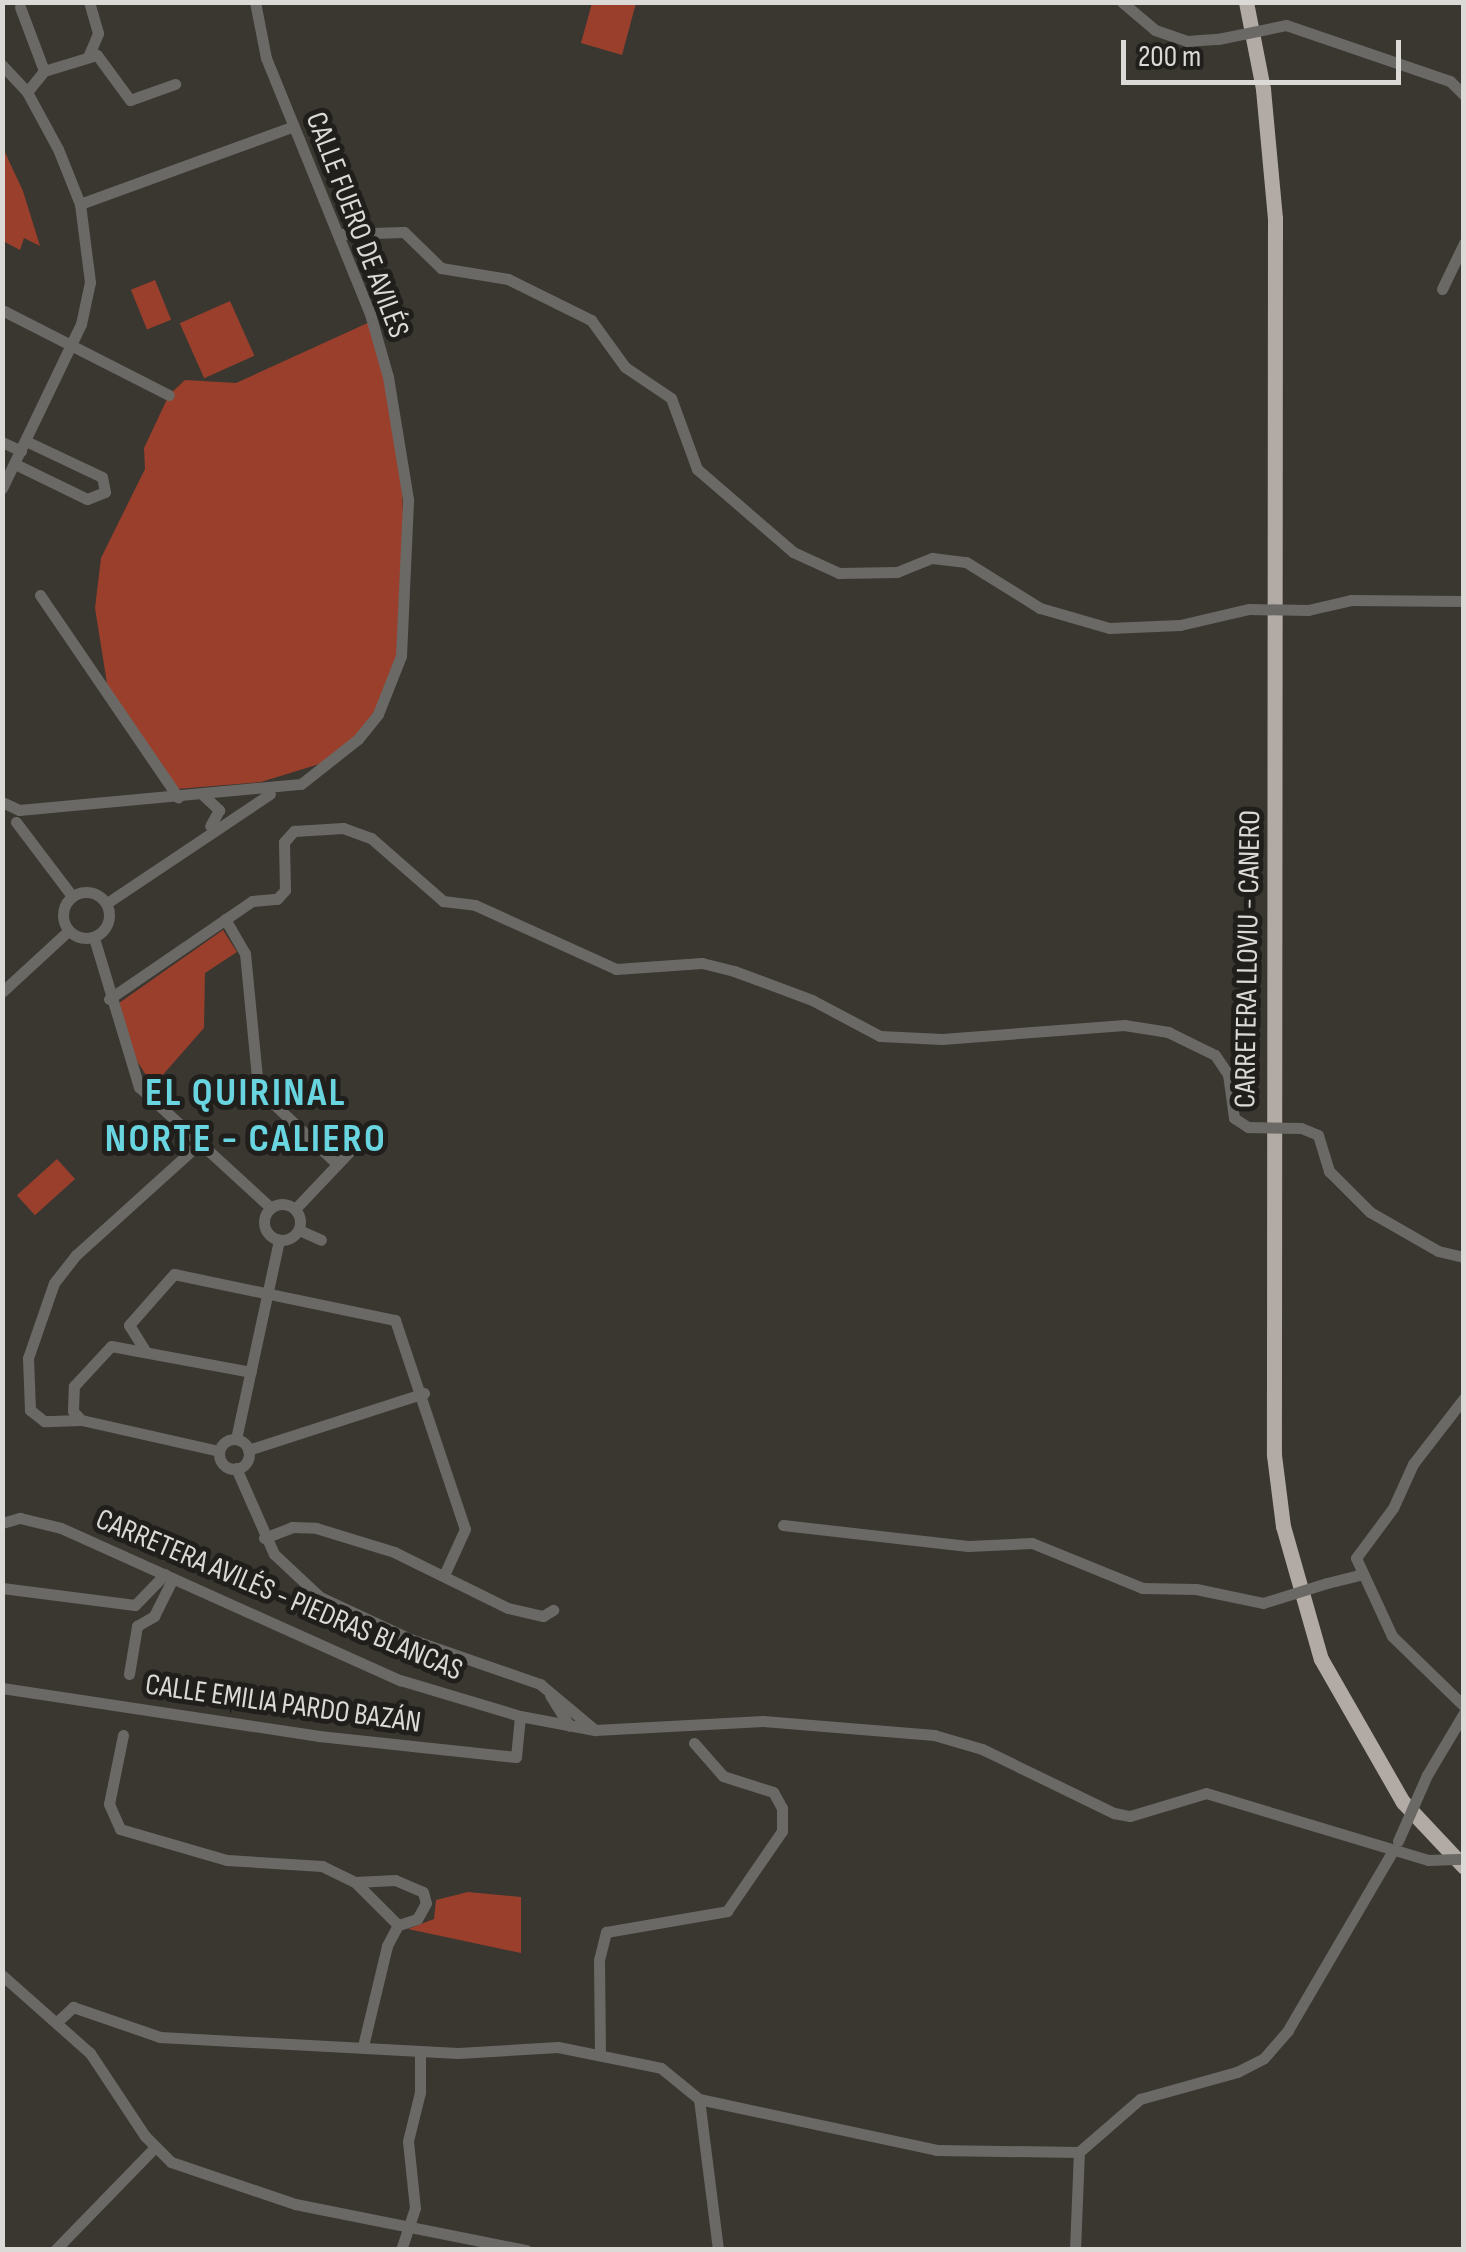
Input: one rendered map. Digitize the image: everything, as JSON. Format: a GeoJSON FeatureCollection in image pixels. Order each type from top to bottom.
{"type":"FeatureCollection","features":[{"type":"Feature","properties":{"kind":"highway","name":"CARRETERA LLOVIU - CANERO"},"geometry":{"type":"LineString","coordinates":[[1246,2],[1263,89],[1276,218],[1274,1455],[1283,1526],[1320,1659],[1403,1802],[1464,1867]]}},
{"type":"Feature","properties":{"kind":"street"},"geometry":{"type":"LineString","coordinates":[[88,57],[98,32],[89,2]]}},
{"type":"Feature","properties":{"kind":"street","name":"CALLE FUERO DE AVILÉS"},"geometry":{"type":"LineString","coordinates":[[2,826],[18,816],[178,797],[274,792],[326,771],[358,739],[390,687],[406,628],[402,442],[370,314],[266,58],[255,2]]}},
{"type":"Feature","properties":{"kind":"street"},"geometry":{"type":"LineString","coordinates":[[1122,2],[1155,30],[1188,41],[1286,26],[1450,81],[1464,94]]}},
{"type":"Feature","properties":{"kind":"street"},"geometry":{"type":"LineString","coordinates":[[20,6],[44,71]]}},
{"type":"Feature","properties":{"kind":"street"},"geometry":{"type":"LineString","coordinates":[[27,92],[44,71],[97,55],[130,100],[175,84]]}},
{"type":"Feature","properties":{"kind":"street"},"geometry":{"type":"LineString","coordinates":[[2,65],[27,92],[80,204],[90,282],[72,346],[2,488]]}},
{"type":"Feature","properties":{"kind":"street"},"geometry":{"type":"LineString","coordinates":[[80,204],[292,126]]}},
{"type":"Feature","properties":{"kind":"street"},"geometry":{"type":"LineString","coordinates":[[339,234],[404,232],[441,268],[508,279],[590,320],[625,367],[672,398],[696,469],[793,552],[839,572],[897,572],[932,558],[966,562],[1040,608],[1109,628],[1180,625],[1250,609],[1308,610],[1351,600],[1464,601]]}},
{"type":"Feature","properties":{"kind":"street"},"geometry":{"type":"LineString","coordinates":[[1442,289],[1464,243]]}},
{"type":"Feature","properties":{"kind":"street"},"geometry":{"type":"LineString","coordinates":[[2,310],[169,395]]}},
{"type":"Feature","properties":{"kind":"street"},"geometry":{"type":"LineString","coordinates":[[2,442],[24,446],[102,477],[105,492],[87,499],[15,464]]}},
{"type":"Feature","properties":{"kind":"street"},"geometry":{"type":"LineString","coordinates":[[40,595],[178,797]]}},
{"type":"Feature","properties":{"kind":"street"},"geometry":{"type":"LineString","coordinates":[[106,904],[205,834],[274,792]]}},
{"type":"Feature","properties":{"kind":"street"},"geometry":{"type":"LineString","coordinates":[[204,796],[219,810],[205,834]]}},
{"type":"Feature","properties":{"kind":"street"},"geometry":{"type":"LineString","coordinates":[[2,802],[18,816],[72,896]]}},
{"type":"Feature","properties":{"kind":"street"},"geometry":{"type":"LineString","coordinates":[[109,999],[225,919],[285,890],[284,842],[306,826],[343,828],[370,838],[443,900],[475,905],[616,969],[673,962],[734,970],[812,1000],[880,1036],[942,1038],[1124,1026],[1168,1032],[1215,1054],[1228,1074],[1234,1118],[1248,1128],[1301,1128],[1318,1135],[1329,1171],[1370,1212],[1438,1251],[1464,1257]]}},
{"type":"Feature","properties":{"kind":"street"},"geometry":{"type":"LineString","coordinates":[[68,931],[63,912],[72,896],[88,892],[106,904]]}},
{"type":"Feature","properties":{"kind":"street"},"geometry":{"type":"LineString","coordinates":[[94,938],[106,928],[106,904]]}},
{"type":"Feature","properties":{"kind":"street"},"geometry":{"type":"LineString","coordinates":[[225,919],[246,953],[258,1089],[338,1164]]}},
{"type":"Feature","properties":{"kind":"street"},"geometry":{"type":"LineString","coordinates":[[68,931],[94,938]]}},
{"type":"Feature","properties":{"kind":"street"},"geometry":{"type":"LineString","coordinates":[[2,992],[68,931]]}},
{"type":"Feature","properties":{"kind":"street"},"geometry":{"type":"LineString","coordinates":[[94,938],[109,999],[139,1087],[271,1208],[295,1209],[352,1148]]}},
{"type":"Feature","properties":{"kind":"street"},"geometry":{"type":"LineString","coordinates":[[200,1143],[76,1255],[54,1283],[28,1358],[30,1410],[44,1421],[81,1420],[220,1451],[236,1439],[280,1240],[298,1230]]}},
{"type":"Feature","properties":{"kind":"street"},"geometry":{"type":"LineString","coordinates":[[271,1208],[265,1226],[280,1240]]}},
{"type":"Feature","properties":{"kind":"street"},"geometry":{"type":"LineString","coordinates":[[295,1209],[298,1230]]}},
{"type":"Feature","properties":{"kind":"street"},"geometry":{"type":"LineString","coordinates":[[298,1230],[322,1240]]}},
{"type":"Feature","properties":{"kind":"street"},"geometry":{"type":"LineString","coordinates":[[144,1349],[129,1325],[174,1274],[395,1320],[424,1393],[465,1529],[444,1576]]}},
{"type":"Feature","properties":{"kind":"street"},"geometry":{"type":"LineString","coordinates":[[81,1420],[71,1399],[82,1374],[112,1346],[251,1372]]}},
{"type":"Feature","properties":{"kind":"street"},"geometry":{"type":"LineString","coordinates":[[236,1468],[248,1450],[424,1393]]}},
{"type":"Feature","properties":{"kind":"street"},"geometry":{"type":"LineString","coordinates":[[1464,1398],[1413,1464],[1393,1508],[1356,1558],[1392,1636],[1464,1706]]}},
{"type":"Feature","properties":{"kind":"street"},"geometry":{"type":"LineString","coordinates":[[236,1439],[248,1450]]}},
{"type":"Feature","properties":{"kind":"street"},"geometry":{"type":"LineString","coordinates":[[220,1451],[224,1465],[236,1468]]}},
{"type":"Feature","properties":{"kind":"street"},"geometry":{"type":"LineString","coordinates":[[236,1468],[264,1538],[290,1573],[320,1597],[410,1639],[540,1684],[595,1730]]}},
{"type":"Feature","properties":{"kind":"street","name":"CARRETERA AVILÉS - PIEDRAS BLANCAS"},"geometry":{"type":"LineString","coordinates":[[2,1523],[37,1520],[435,1694],[520,1716],[595,1730],[763,1721],[934,1735],[982,1749],[1114,1813],[1130,1816],[1206,1793],[1428,1860],[1464,1859]]}},
{"type":"Feature","properties":{"kind":"street"},"geometry":{"type":"LineString","coordinates":[[783,1525],[968,1546],[1032,1543],[1142,1588],[1196,1589],[1263,1602],[1363,1574]]}},
{"type":"Feature","properties":{"kind":"street"},"geometry":{"type":"LineString","coordinates":[[264,1538],[292,1527],[316,1528],[534,1614]]}},
{"type":"Feature","properties":{"kind":"street"},"geometry":{"type":"LineString","coordinates":[[2,1588],[135,1605],[169,1576]]}},
{"type":"Feature","properties":{"kind":"street"},"geometry":{"type":"LineString","coordinates":[[129,1674],[137,1626],[154,1616],[169,1576]]}},
{"type":"Feature","properties":{"kind":"street","name":"CALLE EMILIA PARDO BAZÁN"},"geometry":{"type":"LineString","coordinates":[[2,1688],[320,1736],[516,1757],[520,1716]]}},
{"type":"Feature","properties":{"kind":"street"},"geometry":{"type":"LineString","coordinates":[[541,1720],[566,1703]]}},
{"type":"Feature","properties":{"kind":"street"},"geometry":{"type":"LineString","coordinates":[[566,1703],[569,1726]]}},
{"type":"Feature","properties":{"kind":"street"},"geometry":{"type":"LineString","coordinates":[[58,2021],[73,2007],[160,2037],[420,2052],[558,2047],[661,2068],[699,2099],[936,2150],[1078,2152],[1140,2099],[1237,2072],[1264,2058],[1288,2030],[1394,1847],[1427,1775],[1464,1714]]}},
{"type":"Feature","properties":{"kind":"street"},"geometry":{"type":"LineString","coordinates":[[123,1735],[109,1804],[120,1828],[227,1860],[322,1866],[355,1882],[398,1924]]}},
{"type":"Feature","properties":{"kind":"street"},"geometry":{"type":"LineString","coordinates":[[600,2055],[598,1960],[606,1932],[727,1911],[782,1831],[782,1808],[773,1792],[723,1776],[694,1743]]}},
{"type":"Feature","properties":{"kind":"street"},"geometry":{"type":"LineString","coordinates":[[355,1882],[395,1880],[423,1892],[427,1898],[417,1918],[398,1924]]}},
{"type":"Feature","properties":{"kind":"street"},"geometry":{"type":"LineString","coordinates":[[363,2046],[398,1924]]}},
{"type":"Feature","properties":{"kind":"street"},"geometry":{"type":"LineString","coordinates":[[2,1975],[58,2021],[106,2072],[155,2147],[171,2162],[242,2191],[526,2250]]}},
{"type":"Feature","properties":{"kind":"street"},"geometry":{"type":"LineString","coordinates":[[400,2250],[414,2208],[408,2141],[420,2092],[420,2052]]}},
{"type":"Feature","properties":{"kind":"street"},"geometry":{"type":"LineString","coordinates":[[699,2099],[718,2250]]}},
{"type":"Feature","properties":{"kind":"street"},"geometry":{"type":"LineString","coordinates":[[55,2250],[155,2147]]}},
{"type":"Feature","properties":{"kind":"street"},"geometry":{"type":"LineString","coordinates":[[1075,2250],[1078,2152]]}},
{"type":"Feature","properties":{"kind":"shaded area"},"geometry":{"type":"Polygon","coordinates":[[[592,3],[636,3],[622,55],[581,43],[592,3]]]}},
{"type":"Feature","properties":{"kind":"shaded area"},"geometry":{"type":"Polygon","coordinates":[[[2,146],[23,191],[40,246],[24,238],[20,250],[3,241],[2,146]]]}},
{"type":"Feature","properties":{"kind":"shaded area"},"geometry":{"type":"Polygon","coordinates":[[[155,280],[171,320],[147,330],[131,290],[155,280]]]}},
{"type":"Feature","properties":{"kind":"shaded area"},"geometry":{"type":"Polygon","coordinates":[[[230,301],[254,356],[204,378],[180,323],[230,301]]]}},
{"type":"Feature","properties":{"kind":"shaded area"},"geometry":{"type":"Polygon","coordinates":[[[372,321],[401,442],[406,628],[391,687],[342,757],[261,782],[177,789],[109,696],[95,608],[101,558],[145,469],[144,448],[169,395],[185,380],[236,383],[372,321]]]}},
{"type":"Feature","properties":{"kind":"shaded area"},"geometry":{"type":"Polygon","coordinates":[[[223,930],[237,952],[205,973],[204,1028],[153,1086],[135,1058],[119,1003],[223,930]]]}},
{"type":"Feature","properties":{"kind":"shaded area"},"geometry":{"type":"Polygon","coordinates":[[[57,1159],[75,1179],[35,1215],[17,1195],[57,1159]]]}},
{"type":"Feature","properties":{"kind":"shaded area"},"geometry":{"type":"Polygon","coordinates":[[[468,1892],[521,1897],[521,1953],[408,1929],[434,1919],[436,1900],[468,1892]]]}},
{"type":"Feature","properties":{"kind":"district","name":"EL QUIRINAL NORTE - CALIERO"},"geometry":{"type":"Point","coordinates":[246,1116]}}]}
